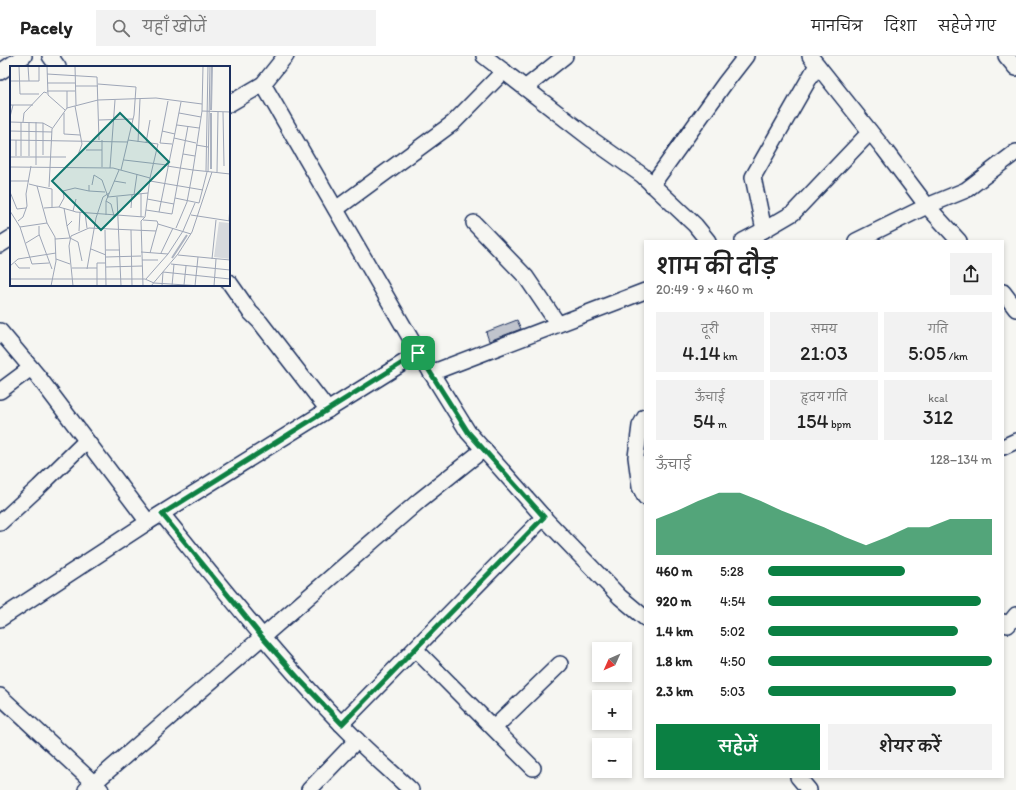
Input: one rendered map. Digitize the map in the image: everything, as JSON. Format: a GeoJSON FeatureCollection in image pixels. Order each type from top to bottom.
{"type":"FeatureCollection","features":[{"type":"Feature","properties":{"kind":"street"},"geometry":{"type":"LineString","coordinates":[[0,72],[24,56]]}},
{"type":"Feature","properties":{"kind":"street"},"geometry":{"type":"LineString","coordinates":[[50,56],[57,66]]}},
{"type":"Feature","properties":{"kind":"street"},"geometry":{"type":"LineString","coordinates":[[484,56],[591,139],[642,175],[695,225],[707,240]]}},
{"type":"Feature","properties":{"kind":"street"},"geometry":{"type":"LineString","coordinates":[[525,88],[565,56]]}},
{"type":"Feature","properties":{"kind":"street"},"geometry":{"type":"LineString","coordinates":[[652,185],[746,56]]}},
{"type":"Feature","properties":{"kind":"street"},"geometry":{"type":"LineString","coordinates":[[1006,56],[1016,68]]}},
{"type":"Feature","properties":{"kind":"street"},"geometry":{"type":"LineString","coordinates":[[230,103],[263,84],[283,57]]}},
{"type":"Feature","properties":{"kind":"street"},"geometry":{"type":"LineString","coordinates":[[764,230],[753,177],[813,61],[928,206],[959,240]]}},
{"type":"Feature","properties":{"kind":"street"},"geometry":{"type":"LineString","coordinates":[[336,209],[453,123],[504,71]]}},
{"type":"Feature","properties":{"kind":"street"},"geometry":{"type":"LineString","coordinates":[[263,84],[418,353],[468,432],[544,517],[620,597],[644,617]]}},
{"type":"Feature","properties":{"kind":"street"},"geometry":{"type":"LineString","coordinates":[[745,240],[793,213],[870,132]]}},
{"type":"Feature","properties":{"kind":"street"},"geometry":{"type":"LineString","coordinates":[[858,240],[928,206],[966,190],[1016,152]]}},
{"type":"Feature","properties":{"kind":"street"},"geometry":{"type":"LineString","coordinates":[[474,223],[526,277],[558,324]]}},
{"type":"Feature","properties":{"kind":"street"},"geometry":{"type":"LineString","coordinates":[[0,244],[10,239]]}},
{"type":"Feature","properties":{"kind":"street"},"geometry":{"type":"LineString","coordinates":[[230,283],[250,312],[260,322],[328,410]]}},
{"type":"Feature","properties":{"kind":"street"},"geometry":{"type":"LineString","coordinates":[[431,373],[644,291]]}},
{"type":"Feature","properties":{"kind":"street"},"geometry":{"type":"LineString","coordinates":[[1004,293],[1015,304]]}},
{"type":"Feature","properties":{"kind":"street"},"geometry":{"type":"LineString","coordinates":[[0,331],[31,368],[148,522]]}},
{"type":"Feature","properties":{"kind":"street"},"geometry":{"type":"LineString","coordinates":[[0,619],[148,522],[418,353]]}},
{"type":"Feature","properties":{"kind":"street"},"geometry":{"type":"LineString","coordinates":[[0,391],[31,368]]}},
{"type":"Feature","properties":{"kind":"street"},"geometry":{"type":"LineString","coordinates":[[644,419],[640,426],[636,456],[640,487],[644,495]]}},
{"type":"Feature","properties":{"kind":"street"},"geometry":{"type":"LineString","coordinates":[[0,523],[86,441]]}},
{"type":"Feature","properties":{"kind":"street"},"geometry":{"type":"LineString","coordinates":[[1004,447],[1016,441]]}},
{"type":"Feature","properties":{"kind":"street"},"geometry":{"type":"LineString","coordinates":[[0,696],[93,788],[262,637],[420,500],[484,449]]}},
{"type":"Feature","properties":{"kind":"street"},"geometry":{"type":"LineString","coordinates":[[162,514],[262,637],[300,680],[357,740],[411,790]]}},
{"type":"Feature","properties":{"kind":"street"},"geometry":{"type":"LineString","coordinates":[[342,724],[544,517]]}},
{"type":"Feature","properties":{"kind":"street"},"geometry":{"type":"LineString","coordinates":[[1004,623],[1008,625],[1016,615]]}},
{"type":"Feature","properties":{"kind":"street"},"geometry":{"type":"LineString","coordinates":[[414,649],[533,768]]}},
{"type":"Feature","properties":{"kind":"street"},"geometry":{"type":"LineString","coordinates":[[494,728],[560,664]]}},
{"type":"Feature","properties":{"kind":"street"},"geometry":{"type":"LineString","coordinates":[[309,790],[357,740]]}},
{"type":"Feature","properties":{"kind":"street"},"geometry":{"type":"LineString","coordinates":[[799,778],[809,790]]}},
{"type":"Feature","properties":{"kind":"building"},"geometry":{"type":"Polygon","coordinates":[[[517,320],[521,329],[489,341],[486,332],[517,320]]]}},
{"type":"Feature","properties":{"kind":"route"},"geometry":{"type":"LineString","coordinates":[[418,353],[468,432],[544,517],[342,724],[262,637],[162,514],[418,353]]}}]}
